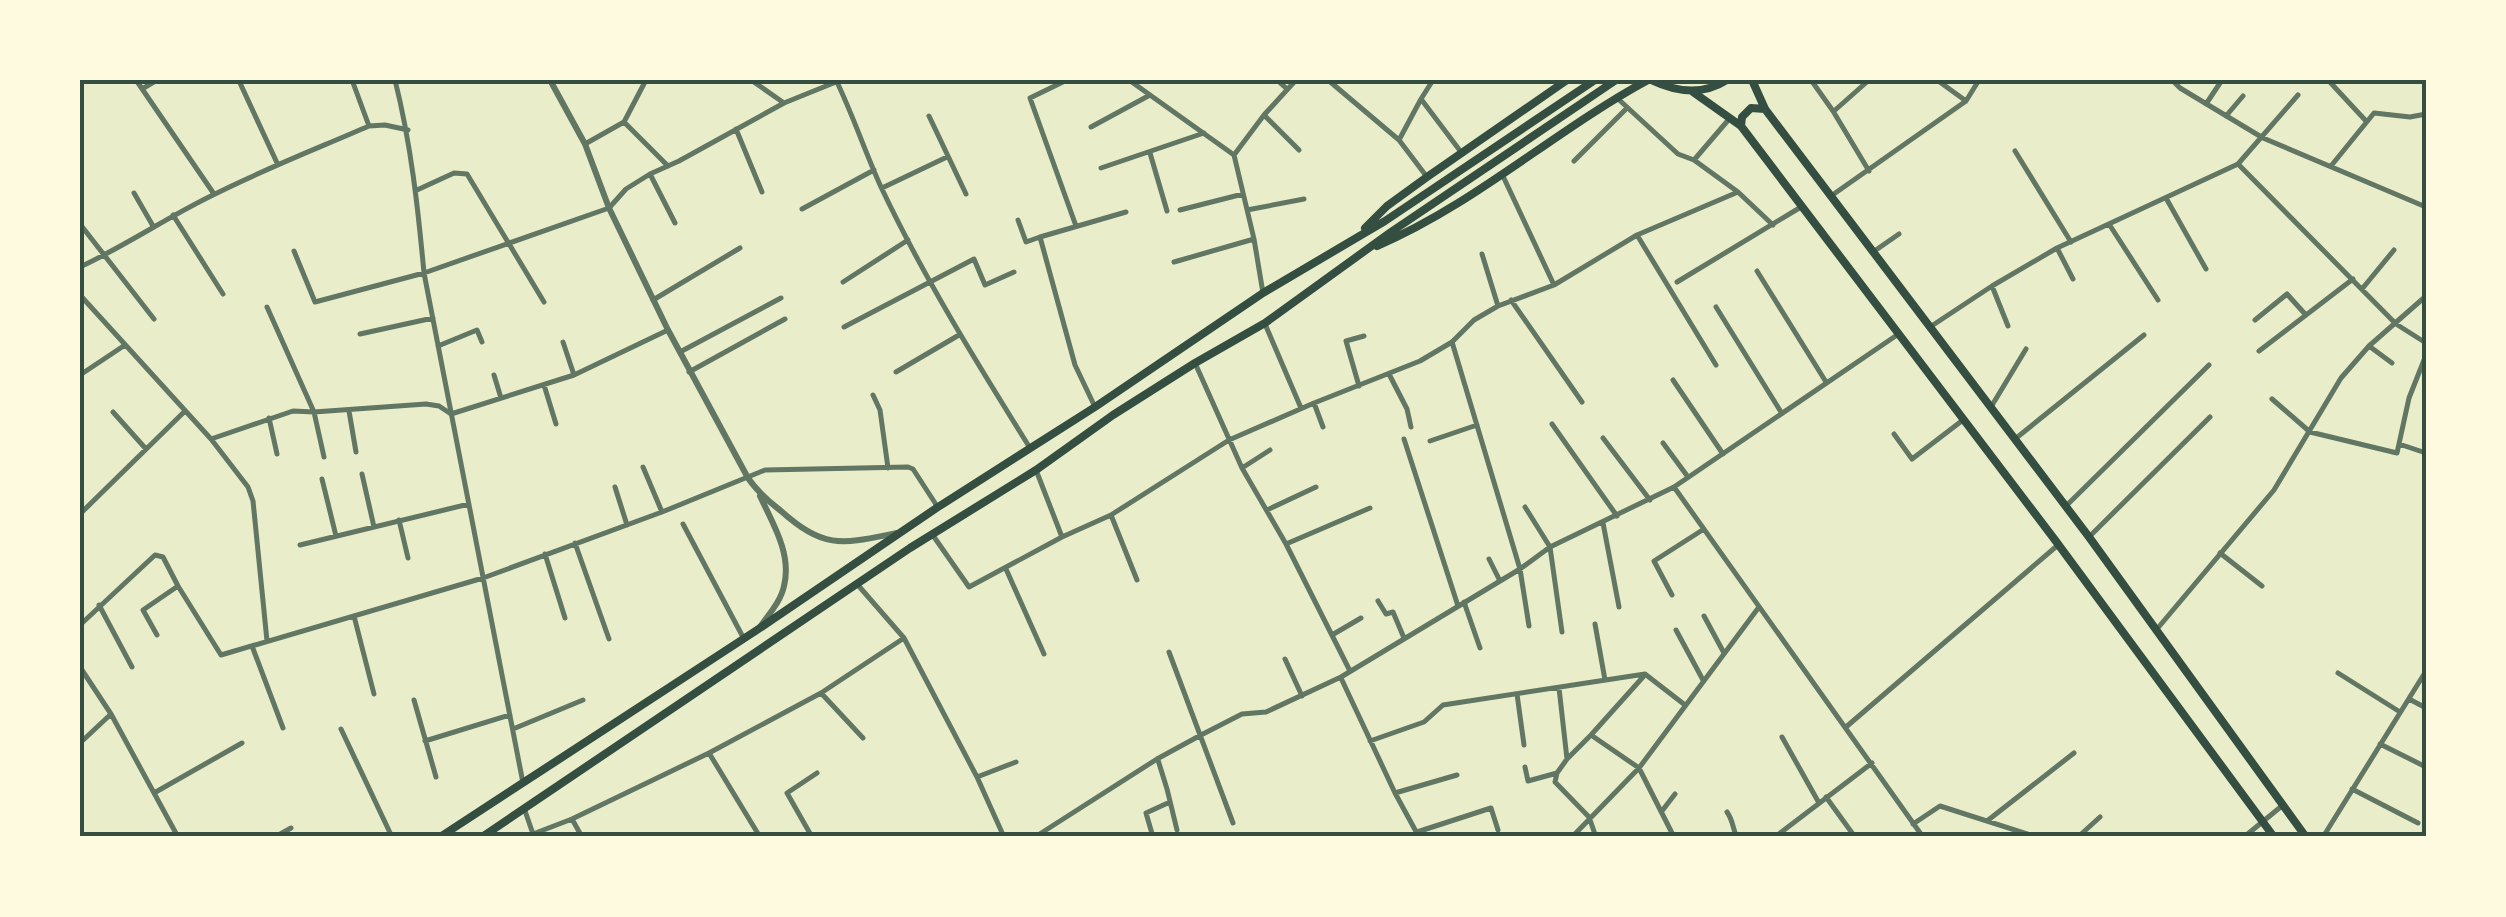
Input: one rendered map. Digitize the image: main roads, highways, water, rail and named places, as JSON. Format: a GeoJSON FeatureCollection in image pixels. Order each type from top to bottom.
{"type":"FeatureCollection","features":[{"type":"Feature","properties":{"kind":"main road"},"geometry":{"type":"LineString","coordinates":[[1352,240],[1387,206],[1567,80]]}},
{"type":"Feature","properties":{"kind":"main road"},"geometry":{"type":"LineString","coordinates":[[440,837],[1263,293],[1352,240],[1595,80]]}},
{"type":"Feature","properties":{"kind":"main road"},"geometry":{"type":"LineString","coordinates":[[1605,80],[1616,97]]}},
{"type":"Feature","properties":{"kind":"main road"},"geometry":{"type":"LineString","coordinates":[[482,837],[1113,415],[1264,323],[1616,80]]}},
{"type":"Feature","properties":{"kind":"main road"},"geometry":{"type":"LineString","coordinates":[[1364,252],[1456,206],[1616,97],[1650,80],[1670,89],[1693,92],[1727,80]]}},
{"type":"Feature","properties":{"kind":"main road"},"geometry":{"type":"LineString","coordinates":[[1752,80],[1764,109],[2089,536],[2306,837]]}},
{"type":"Feature","properties":{"kind":"main road"},"geometry":{"type":"LineString","coordinates":[[1693,92],[1741,126],[2274,837]]}},
{"type":"Feature","properties":{"kind":"main road"},"geometry":{"type":"LineString","coordinates":[[1741,126],[1742,117],[1752,108],[1764,109]]}}]}
